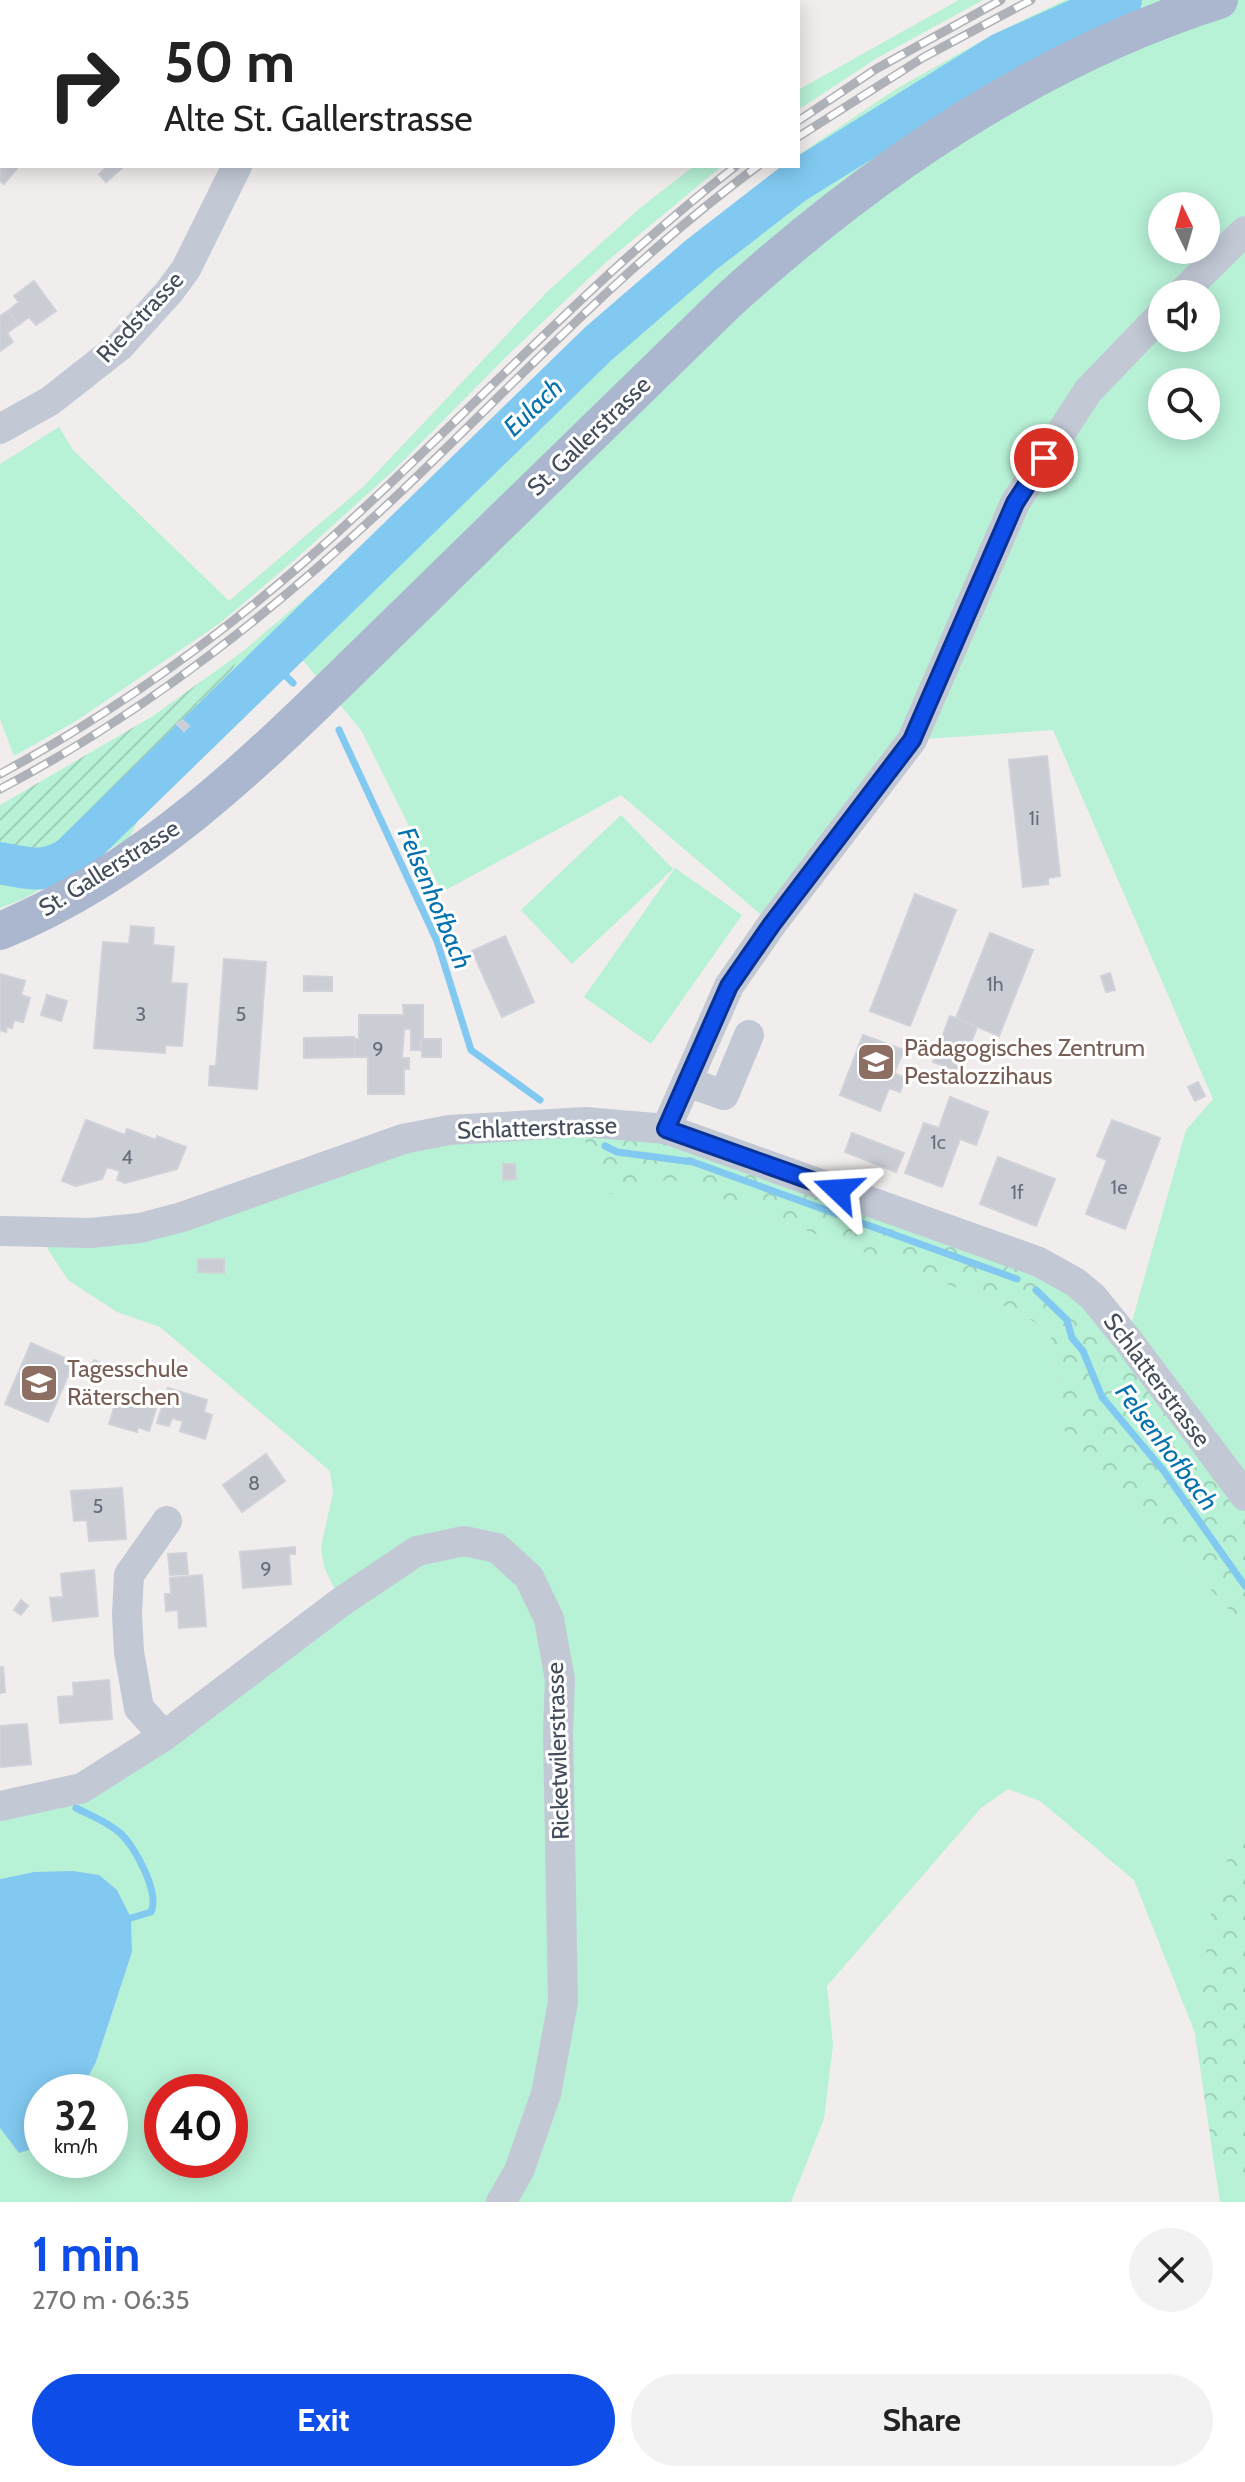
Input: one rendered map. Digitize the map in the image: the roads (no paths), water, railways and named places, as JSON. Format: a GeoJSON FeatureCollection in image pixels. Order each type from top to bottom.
{"type":"FeatureCollection","features":[{"type":"Feature","properties":{"kind":"main road","name":"St. Gallerstrasse"},"geometry":{"type":"LineString","coordinates":[[0,931],[75,893],[132,859],[181,825],[223,789],[728,301],[784,250],[842,205],[965,118],[1082,56],[1219,0]]}},
{"type":"Feature","properties":{"kind":"street","name":"Riedstrasse"},"geometry":{"type":"LineString","coordinates":[[0,429],[50,401],[120,346],[169,292],[186,269],[236,168]]}},
{"type":"Feature","properties":{"kind":"street"},"geometry":{"type":"LineString","coordinates":[[1195,280],[1245,231]]}},
{"type":"Feature","properties":{"kind":"street"},"geometry":{"type":"LineString","coordinates":[[666,1129],[729,986],[772,924],[912,740],[1015,503],[1088,391],[1148,329]]}},
{"type":"Feature","properties":{"kind":"street"},"geometry":{"type":"LineString","coordinates":[[687,1082],[724,1095],[749,1035]]}},
{"type":"Feature","properties":{"kind":"street","name":"Schlatterstrasse"},"geometry":{"type":"LineString","coordinates":[[0,1231],[90,1233],[140,1228],[182,1217],[403,1139],[449,1130],[585,1122],[666,1129],[1039,1262],[1075,1282],[1093,1297],[1127,1339],[1245,1496]]}},
{"type":"Feature","properties":{"kind":"street"},"geometry":{"type":"LineString","coordinates":[[164,1736],[139,1708],[129,1652],[127,1614],[129,1575],[167,1521]]}},
{"type":"Feature","properties":{"kind":"street","name":"Ricketwilerstrasse"},"geometry":{"type":"LineString","coordinates":[[0,1806],[82,1788],[164,1736],[341,1602],[417,1551],[464,1541],[497,1548],[529,1577],[549,1619],[560,1680],[558,1733],[563,2002],[546,2094],[519,2171],[501,2202]]}},
{"type":"Feature","properties":{"kind":"water"},"geometry":{"type":"Polygon","coordinates":[[[73,1871],[99,1875],[117,1890],[131,1918],[132,1952],[90,2074],[24,2074],[24,2151],[19,2153],[0,2128],[0,1879],[34,1872],[73,1871]]]}},
{"type":"Feature","properties":{"kind":"waterway","name":"Eulach"},"geometry":{"type":"LineString","coordinates":[[0,863],[45,868],[71,857],[598,344],[701,255],[794,183],[1001,54],[1121,0]]}},
{"type":"Feature","properties":{"kind":"waterway","name":"Felsenhofbach"},"geometry":{"type":"LineString","coordinates":[[272,662],[293,683]]}},
{"type":"Feature","properties":{"kind":"waterway","name":"Felsenhofbach"},"geometry":{"type":"LineString","coordinates":[[339,730],[437,941],[471,1050],[540,1100]]}},
{"type":"Feature","properties":{"kind":"waterway","name":"Felsenhofbach"},"geometry":{"type":"LineString","coordinates":[[605,1146],[617,1152],[693,1162],[1017,1279]]}},
{"type":"Feature","properties":{"kind":"waterway","name":"Felsenhofbach"},"geometry":{"type":"LineString","coordinates":[[1036,1290],[1067,1320],[1072,1338],[1083,1351],[1102,1397],[1163,1470],[1245,1586]]}},
{"type":"Feature","properties":{"kind":"waterway"},"geometry":{"type":"LineString","coordinates":[[76,1808],[115,1829],[139,1859],[149,1882],[153,1904],[151,1912],[131,1918]]}},
{"type":"Feature","properties":{"kind":"railway"},"geometry":{"type":"LineString","coordinates":[[800,120],[876,69],[1001,0]]}},
{"type":"Feature","properties":{"kind":"railway"},"geometry":{"type":"LineString","coordinates":[[800,136],[924,57],[1031,0]]}},
{"type":"Feature","properties":{"kind":"railway"},"geometry":{"type":"LineString","coordinates":[[0,774],[80,728],[158,677],[268,593],[358,514],[570,310],[679,212],[734,168]]}},
{"type":"Feature","properties":{"kind":"railway"},"geometry":{"type":"LineString","coordinates":[[0,789],[110,725],[214,652],[263,613],[406,487],[620,280],[755,168]]}},
{"type":"Feature","properties":{"kind":"place","name":"Pädagogisches Zentrum Pestalozzihaus"},"geometry":{"type":"Point","coordinates":[876,1062]}},
{"type":"Feature","properties":{"kind":"place","name":"Tagesschule Räterschen"},"geometry":{"type":"Point","coordinates":[39,1383]}}]}
